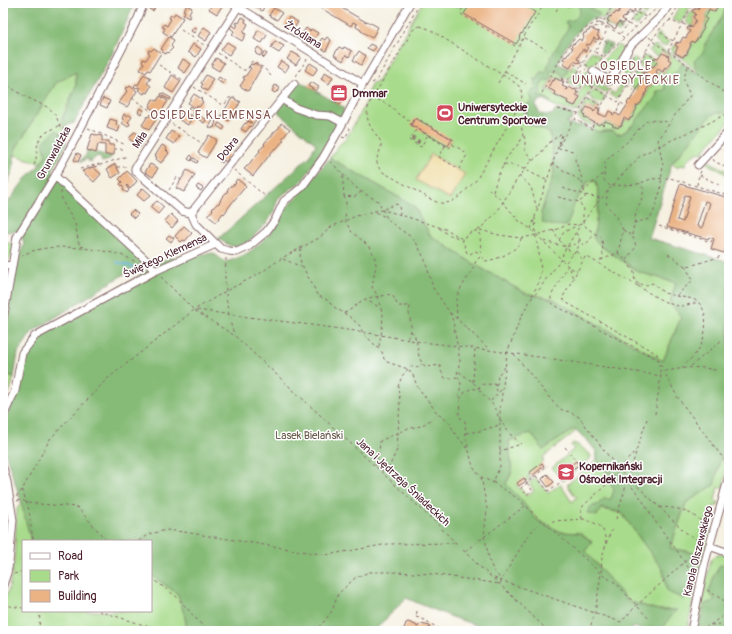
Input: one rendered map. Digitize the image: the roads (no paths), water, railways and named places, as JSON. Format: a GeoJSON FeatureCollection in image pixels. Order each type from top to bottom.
{"type":"FeatureCollection","features":[{"type":"Feature","properties":{"kind":"street","name":"Grunwaldzka"},"geometry":{"type":"LineString","coordinates":[[3,320],[17,237],[55,176],[138,18],[144,3]]}},
{"type":"Feature","properties":{"kind":"street","name":"Świętego Klemensa"},"geometry":{"type":"LineString","coordinates":[[3,416],[14,391],[22,353],[35,336],[155,271],[216,244],[224,250],[234,252],[242,250],[252,244],[270,228],[284,201],[299,190],[323,158],[336,134],[346,125],[363,84],[410,3]]}},
{"type":"Feature","properties":{"kind":"street"},"geometry":{"type":"LineString","coordinates":[[591,71],[610,81],[626,53],[635,41],[662,15],[670,3]]}},
{"type":"Feature","properties":{"kind":"street","name":"Źródlana"},"geometry":{"type":"LineString","coordinates":[[235,5],[363,84]]}},
{"type":"Feature","properties":{"kind":"street","name":"Miła"},"geometry":{"type":"LineString","coordinates":[[191,213],[182,211],[138,174],[136,171],[136,166],[235,5]]}},
{"type":"Feature","properties":{"kind":"street","name":"Dobra"},"geometry":{"type":"LineString","coordinates":[[191,213],[294,82]]}},
{"type":"Feature","properties":{"kind":"street"},"geometry":{"type":"LineString","coordinates":[[282,99],[296,108],[316,115],[330,116],[346,125]]}},
{"type":"Feature","properties":{"kind":"street"},"geometry":{"type":"LineString","coordinates":[[698,165],[729,131]]}},
{"type":"Feature","properties":{"kind":"street"},"geometry":{"type":"LineString","coordinates":[[55,176],[147,261],[155,271]]}},
{"type":"Feature","properties":{"kind":"street"},"geometry":{"type":"LineString","coordinates":[[191,213],[196,224],[216,244]]}},
{"type":"Feature","properties":{"kind":"street"},"geometry":{"type":"LineString","coordinates":[[3,266],[12,265]]}},
{"type":"Feature","properties":{"kind":"street"},"geometry":{"type":"LineString","coordinates":[[3,468],[8,482],[13,520],[8,568],[3,585]]}},
{"type":"Feature","properties":{"kind":"street","name":"Karola Olszewskiego"},"geometry":{"type":"LineString","coordinates":[[691,631],[705,562],[729,476]]}},
{"type":"Feature","properties":{"kind":"street"},"geometry":{"type":"LineString","coordinates":[[709,546],[729,553]]}},
{"type":"Feature","properties":{"kind":"waterway"},"geometry":{"type":"LineString","coordinates":[[117,262],[133,267]]}},
{"type":"Feature","properties":{"kind":"place","name":"Dmmar"},"geometry":{"type":"Point","coordinates":[339,93]}},
{"type":"Feature","properties":{"kind":"place","name":"Uniwersyteckie Centrum Sportowe"},"geometry":{"type":"Point","coordinates":[445,113]}},
{"type":"Feature","properties":{"kind":"place","name":"Kopernikański Ośrodek Integracji"},"geometry":{"type":"Point","coordinates":[566,472]}},
{"type":"Feature","properties":{"kind":"district","name":"OSIEDLE UNIWERSYTECKIE"},"geometry":{"type":"Point","coordinates":[626,73]}},
{"type":"Feature","properties":{"kind":"district","name":"OSIEDLE KLEMENSA"},"geometry":{"type":"Point","coordinates":[211,115]}},
{"type":"Feature","properties":{"kind":"park label","name":"Lasek Bielański"},"geometry":{"type":"Point","coordinates":[309,435]}}]}
